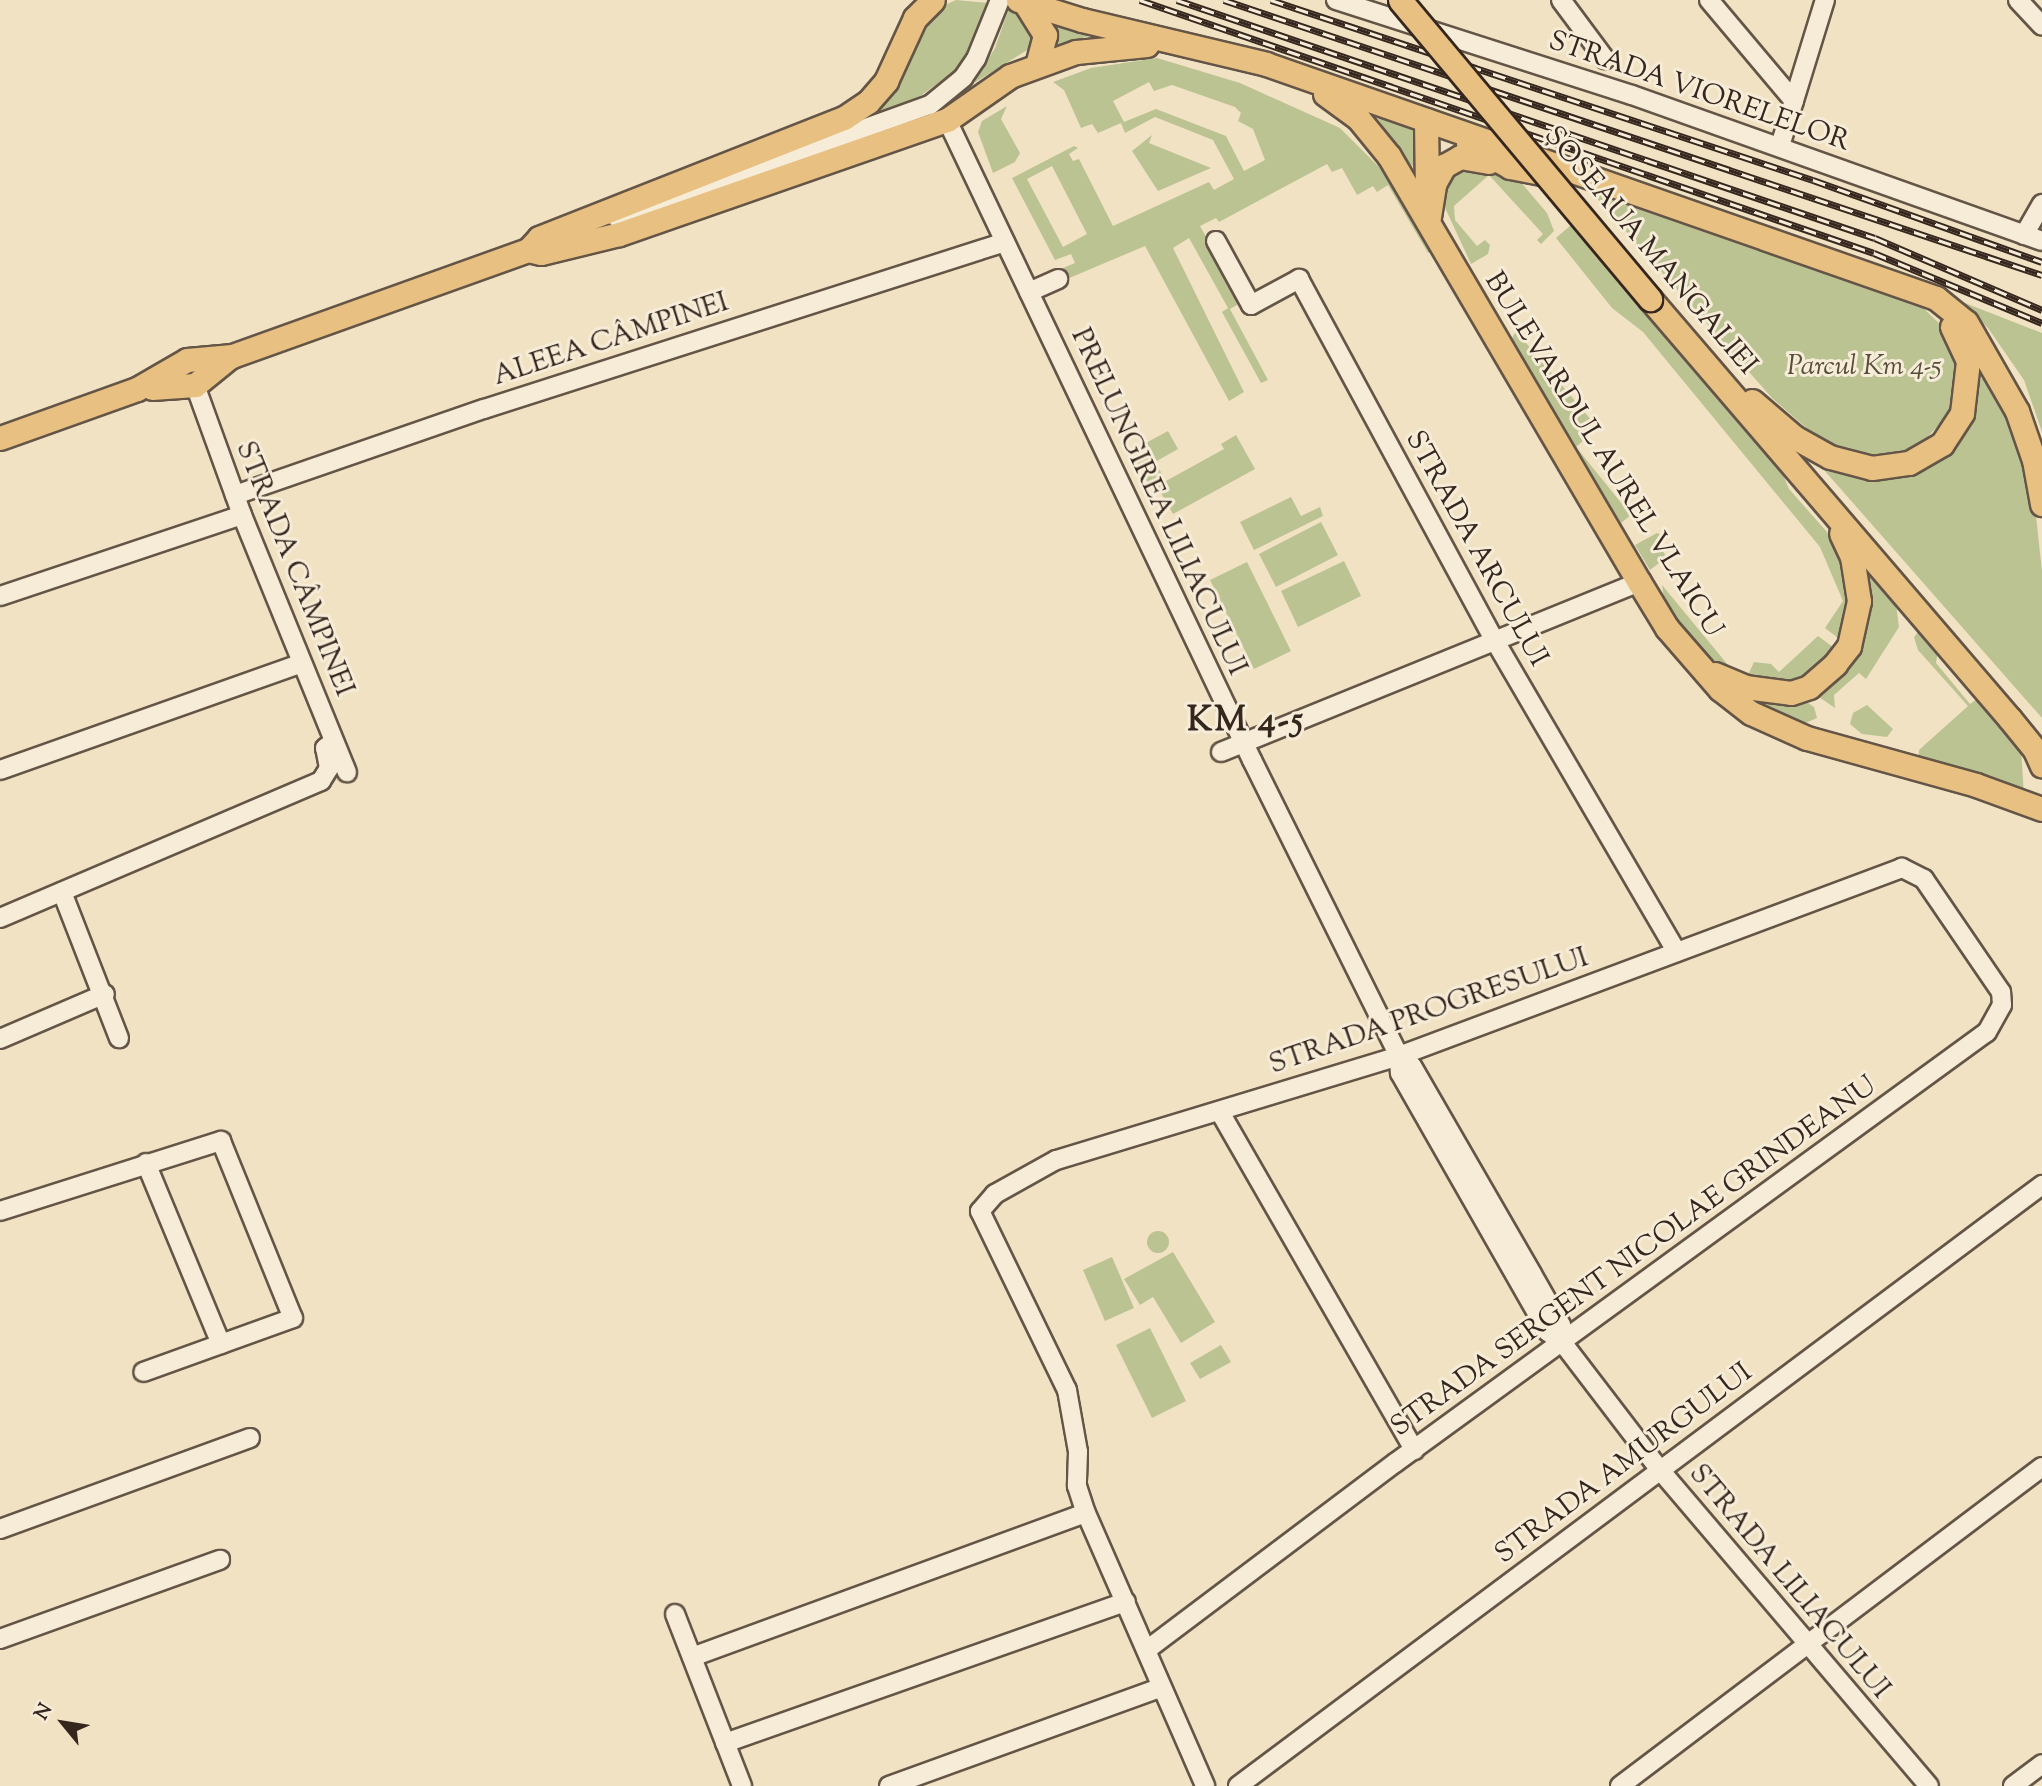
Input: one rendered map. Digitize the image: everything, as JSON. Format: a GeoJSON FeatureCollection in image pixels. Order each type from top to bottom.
{"type":"FeatureCollection","features":[{"type":"Feature","properties":{"kind":"main road"},"geometry":{"type":"LineString","coordinates":[[0,438],[137,390],[191,375],[232,356],[528,250],[539,238],[859,109],[887,81],[915,18],[933,0]]}},
{"type":"Feature","properties":{"kind":"main road","name":"ȘOSEAUA MANGALIEI"},"geometry":{"type":"LineString","coordinates":[[1399,0],[2042,736]]}},
{"type":"Feature","properties":{"kind":"main road","name":"ȘOSEAUA MANGALIEI"},"geometry":{"type":"LineString","coordinates":[[1415,0],[1829,508],[2010,719],[2035,750],[2042,769]]}},
{"type":"Feature","properties":{"kind":"main road"},"geometry":{"type":"LineString","coordinates":[[1021,1],[1113,28],[1220,50],[1266,64],[1363,109],[1426,120],[1912,289],[1959,314],[1995,369],[2029,440],[2042,504]]}},
{"type":"Feature","properties":{"kind":"main road"},"geometry":{"type":"LineString","coordinates":[[1021,1],[1045,34],[1037,65]]}},
{"type":"Feature","properties":{"kind":"main road"},"geometry":{"type":"LineString","coordinates":[[528,250],[541,253],[619,234],[947,120],[985,92],[1037,65],[1111,46],[1220,50]]}},
{"type":"Feature","properties":{"kind":"main road","name":"BULEVARDUL AUREL VLAICU"},"geometry":{"type":"LineString","coordinates":[[1363,109],[1437,240],[1639,582],[1688,654],[1720,689],[1780,727],[2042,809]]}},
{"type":"Feature","properties":{"kind":"main road"},"geometry":{"type":"LineString","coordinates":[[1426,120],[1510,167]]}},
{"type":"Feature","properties":{"kind":"main road"},"geometry":{"type":"LineString","coordinates":[[1426,120],[1429,217],[1437,240]]}},
{"type":"Feature","properties":{"kind":"main road"},"geometry":{"type":"LineString","coordinates":[[1429,217],[1434,184],[1452,160],[1469,158],[1643,194]]}},
{"type":"Feature","properties":{"kind":"main road"},"geometry":{"type":"LineString","coordinates":[[1912,289],[1948,323],[1967,352],[1995,369]]}},
{"type":"Feature","properties":{"kind":"main road"},"geometry":{"type":"LineString","coordinates":[[1750,400],[1794,437],[1830,457],[1872,468],[1909,463],[1942,444],[1954,429],[1965,399],[1967,352]]}},
{"type":"Feature","properties":{"kind":"main road"},"geometry":{"type":"LineString","coordinates":[[1688,654],[1724,679],[1768,692],[1802,690],[1824,676],[1849,646],[1859,601],[1852,556],[1829,508]]}},
{"type":"Feature","properties":{"kind":"main road"},"geometry":{"type":"LineString","coordinates":[[2042,769],[2042,800]]}},
{"type":"Feature","properties":{"kind":"street"},"geometry":{"type":"LineString","coordinates":[[528,250],[930,105],[963,78],[976,60],[1000,0]]}},
{"type":"Feature","properties":{"kind":"street","name":"STRADA VIORELELOR"},"geometry":{"type":"LineString","coordinates":[[1336,0],[1780,146],[2042,241]]}},
{"type":"Feature","properties":{"kind":"street"},"geometry":{"type":"LineString","coordinates":[[1562,0],[1605,59]]}},
{"type":"Feature","properties":{"kind":"street"},"geometry":{"type":"LineString","coordinates":[[1709,0],[1794,101]]}},
{"type":"Feature","properties":{"kind":"street"},"geometry":{"type":"LineString","coordinates":[[1780,146],[1825,0]]}},
{"type":"Feature","properties":{"kind":"street"},"geometry":{"type":"LineString","coordinates":[[2018,0],[2042,26]]}},
{"type":"Feature","properties":{"kind":"street","name":"PRELUNGIREA LILIACULUI"},"geometry":{"type":"LineString","coordinates":[[947,120],[1243,743],[1399,1056],[1412,1066],[1561,1325],[1562,1342]]}},
{"type":"Feature","properties":{"kind":"street"},"geometry":{"type":"LineString","coordinates":[[2024,235],[2042,204]]}},
{"type":"Feature","properties":{"kind":"street","name":"STRADA ARCULUI"},"geometry":{"type":"LineString","coordinates":[[1216,240],[1251,305],[1300,279],[1495,641],[1677,952]]}},
{"type":"Feature","properties":{"kind":"street","name":"ALEEA CÂMPINEI"},"geometry":{"type":"LineString","coordinates":[[235,495],[484,409],[1005,242]]}},
{"type":"Feature","properties":{"kind":"street"},"geometry":{"type":"LineString","coordinates":[[1029,292],[1058,279]]}},
{"type":"Feature","properties":{"kind":"street","name":"STRADA CÂMPINEI"},"geometry":{"type":"LineString","coordinates":[[191,375],[242,515],[347,772]]}},
{"type":"Feature","properties":{"kind":"street"},"geometry":{"type":"LineString","coordinates":[[0,596],[242,515]]}},
{"type":"Feature","properties":{"kind":"street"},"geometry":{"type":"LineString","coordinates":[[1221,752],[1639,582]]}},
{"type":"Feature","properties":{"kind":"street"},"geometry":{"type":"LineString","coordinates":[[0,770],[302,663]]}},
{"type":"Feature","properties":{"kind":"street"},"geometry":{"type":"LineString","coordinates":[[0,918],[321,781],[329,768],[325,748],[334,741]]}},
{"type":"Feature","properties":{"kind":"street","name":"STRADA PROGRESULUI"},"geometry":{"type":"LineString","coordinates":[[1086,1513],[1077,1486],[1078,1452],[1066,1390],[981,1211],[995,1194],[1056,1160],[1399,1056],[1902,868]]}},
{"type":"Feature","properties":{"kind":"street","name":"STRADA SERGENT NICOLAE GRINDEANU"},"geometry":{"type":"LineString","coordinates":[[1148,1649],[1414,1450],[1987,1032],[2001,1005],[2001,992],[1924,879],[1902,868]]}},
{"type":"Feature","properties":{"kind":"street"},"geometry":{"type":"LineString","coordinates":[[62,892],[105,994],[119,1038]]}},
{"type":"Feature","properties":{"kind":"street"},"geometry":{"type":"LineString","coordinates":[[0,1039],[105,994]]}},
{"type":"Feature","properties":{"kind":"street"},"geometry":{"type":"LineString","coordinates":[[1220,1112],[1414,1450]]}},
{"type":"Feature","properties":{"kind":"street"},"geometry":{"type":"LineString","coordinates":[[0,1212],[221,1141],[293,1318],[143,1372]]}},
{"type":"Feature","properties":{"kind":"street"},"geometry":{"type":"LineString","coordinates":[[146,1163],[221,1344]]}},
{"type":"Feature","properties":{"kind":"street","name":"STRADA AMURGULUI"},"geometry":{"type":"LineString","coordinates":[[1238,1786],[2042,1185]]}},
{"type":"Feature","properties":{"kind":"street","name":"STRADA LILIACULUI"},"geometry":{"type":"LineString","coordinates":[[1562,1342],[1660,1470],[1929,1786]]}},
{"type":"Feature","properties":{"kind":"street"},"geometry":{"type":"LineString","coordinates":[[0,1530],[250,1438]]}},
{"type":"Feature","properties":{"kind":"street"},"geometry":{"type":"LineString","coordinates":[[1620,1786],[2042,1467]]}},
{"type":"Feature","properties":{"kind":"street"},"geometry":{"type":"LineString","coordinates":[[692,1657],[1086,1513],[1148,1649],[1205,1786]]}},
{"type":"Feature","properties":{"kind":"street"},"geometry":{"type":"LineString","coordinates":[[0,1639],[220,1560]]}},
{"type":"Feature","properties":{"kind":"street"},"geometry":{"type":"LineString","coordinates":[[725,1742],[1126,1602]]}},
{"type":"Feature","properties":{"kind":"street"},"geometry":{"type":"LineString","coordinates":[[675,1614],[742,1786]]}},
{"type":"Feature","properties":{"kind":"street"},"geometry":{"type":"LineString","coordinates":[[889,1786],[1162,1688]]}},
{"type":"Feature","properties":{"kind":"street"},"geometry":{"type":"LineString","coordinates":[[2013,1786],[2042,1764]]}},
{"type":"Feature","properties":{"kind":"green space"},"geometry":{"type":"Polygon","coordinates":[[[956,0],[988,3],[969,52],[956,70],[919,97],[853,122],[888,94],[902,77],[927,20],[936,9],[956,0]]]}},
{"type":"Feature","properties":{"kind":"green space"},"geometry":{"type":"Polygon","coordinates":[[[1009,8],[1022,13],[1036,29],[1032,47],[974,83],[995,48],[1009,8]]]}},
{"type":"Feature","properties":{"kind":"green space"},"geometry":{"type":"Polygon","coordinates":[[[1048,20],[1096,34],[1051,47],[1048,20]]]}},
{"type":"Feature","properties":{"kind":"green space"},"geometry":{"type":"Polygon","coordinates":[[[1157,58],[1240,83],[1340,128],[1388,176],[1432,251],[1428,253],[1388,185],[1377,192],[1373,186],[1357,195],[1342,168],[1332,172],[1327,164],[1219,222],[1216,218],[1200,226],[1242,302],[1230,309],[1268,380],[1261,383],[1222,312],[1228,308],[1189,238],[1173,248],[1244,392],[1229,401],[1145,246],[1067,279],[1063,268],[1075,263],[1071,254],[1055,260],[1012,178],[1074,146],[1078,148],[1069,154],[1073,161],[1079,159],[1113,226],[1209,182],[1214,190],[1234,179],[1213,140],[1155,117],[1125,133],[1121,123],[1098,133],[1092,124],[1081,128],[1064,90],[1053,82],[1091,68],[1157,58]],[[1149,82],[1113,101],[1124,122],[1156,109],[1226,136],[1244,171],[1265,160],[1253,129],[1238,121],[1241,113],[1235,107],[1172,85],[1154,91],[1149,82]],[[1052,166],[1027,179],[1063,247],[1087,234],[1052,166]]]}},
{"type":"Feature","properties":{"kind":"green space"},"geometry":{"type":"Polygon","coordinates":[[[1007,106],[1001,119],[1020,153],[1015,162],[993,173],[978,132],[982,121],[1007,106]]]}},
{"type":"Feature","properties":{"kind":"green space"},"geometry":{"type":"Polygon","coordinates":[[[1373,111],[1417,132],[1419,163],[1414,167],[1403,158],[1373,111]]]}},
{"type":"Feature","properties":{"kind":"green space"},"geometry":{"type":"Polygon","coordinates":[[[1152,135],[1149,143],[1211,168],[1158,191],[1132,151],[1152,135]]]}},
{"type":"Feature","properties":{"kind":"green space"},"geometry":{"type":"Polygon","coordinates":[[[1455,166],[1513,173],[1547,213],[1554,231],[1541,244],[1537,240],[1543,234],[1489,175],[1454,206],[1455,220],[1477,246],[1485,240],[1490,245],[1488,254],[1471,264],[1441,199],[1444,174],[1455,166]]]}},
{"type":"Feature","properties":{"kind":"green space","name":"Parcul Km 4-5"},"geometry":{"type":"Polygon","coordinates":[[[1587,187],[1918,303],[1943,327],[1957,354],[1954,399],[1945,418],[1915,451],[1875,459],[1835,448],[1819,439],[1772,398],[1587,187]]]}},
{"type":"Feature","properties":{"kind":"green space"},"geometry":{"type":"Polygon","coordinates":[[[1571,225],[1782,472],[1789,489],[1827,532],[1846,577],[1849,606],[1842,641],[1825,628],[1843,601],[1820,547],[1643,332],[1612,308],[1556,238],[1571,225]]]}},
{"type":"Feature","properties":{"kind":"green space"},"geometry":{"type":"Polygon","coordinates":[[[1960,301],[2042,333],[2042,432],[2024,380],[1988,328],[1960,301]]]}},
{"type":"Feature","properties":{"kind":"green space"},"geometry":{"type":"Polygon","coordinates":[[[1516,331],[1598,428],[1576,447],[1512,338],[1516,331]]]}},
{"type":"Feature","properties":{"kind":"green space","name":"Parcul Km 4-5"},"geometry":{"type":"Polygon","coordinates":[[[1987,375],[2010,423],[2033,489],[2042,571],[2042,718],[1817,462],[1910,472],[1930,464],[1946,453],[1973,407],[1979,380],[1987,375]]]}},
{"type":"Feature","properties":{"kind":"green space"},"geometry":{"type":"Polygon","coordinates":[[[1168,431],[1178,449],[1155,462],[1166,481],[1224,449],[1221,444],[1236,435],[1255,469],[1173,514],[1156,484],[1150,487],[1131,451],[1168,431]]]}},
{"type":"Feature","properties":{"kind":"green space"},"geometry":{"type":"Polygon","coordinates":[[[1577,448],[1631,515],[1621,523],[1577,448]]]}},
{"type":"Feature","properties":{"kind":"green space"},"geometry":{"type":"Polygon","coordinates":[[[1291,497],[1301,516],[1320,507],[1323,516],[1254,550],[1240,522],[1291,497]]]}},
{"type":"Feature","properties":{"kind":"green space"},"geometry":{"type":"Polygon","coordinates":[[[1321,522],[1338,555],[1276,587],[1259,554],[1321,522]]]}},
{"type":"Feature","properties":{"kind":"green space"},"geometry":{"type":"Polygon","coordinates":[[[1657,533],[1662,535],[1655,541],[1667,557],[1650,570],[1635,545],[1657,533]]]}},
{"type":"Feature","properties":{"kind":"green space"},"geometry":{"type":"Polygon","coordinates":[[[1344,561],[1361,596],[1298,627],[1281,591],[1344,561]]]}},
{"type":"Feature","properties":{"kind":"green space"},"geometry":{"type":"Polygon","coordinates":[[[1247,562],[1291,651],[1254,669],[1210,580],[1247,562]]]}},
{"type":"Feature","properties":{"kind":"green space"},"geometry":{"type":"Polygon","coordinates":[[[1867,567],[1896,604],[1899,627],[1866,679],[1859,673],[1834,695],[1835,708],[1816,695],[1830,681],[1862,569],[1867,567]]]}},
{"type":"Feature","properties":{"kind":"green space"},"geometry":{"type":"Polygon","coordinates":[[[1662,585],[1728,665],[1748,675],[1754,662],[1771,664],[1779,672],[1818,636],[1837,650],[1803,678],[1779,682],[1733,673],[1708,656],[1665,607],[1662,585]]]}},
{"type":"Feature","properties":{"kind":"green space"},"geometry":{"type":"Polygon","coordinates":[[[1919,631],[1938,651],[1936,663],[1970,704],[1977,699],[2021,749],[2024,795],[1918,765],[1919,750],[1968,706],[1918,650],[1914,637],[1919,631]]]}},
{"type":"Feature","properties":{"kind":"green space"},"geometry":{"type":"Polygon","coordinates":[[[1743,694],[1799,697],[1814,707],[1817,718],[1794,728],[1775,720],[1743,694]]]}},
{"type":"Feature","properties":{"kind":"green space"},"geometry":{"type":"Polygon","coordinates":[[[1867,705],[1893,729],[1887,737],[1862,734],[1850,724],[1853,713],[1867,705]]]}},
{"type":"Feature","properties":{"kind":"green space"},"geometry":{"type":"Polygon","coordinates":[[[1158,1231],[1166,1234],[1169,1242],[1166,1250],[1158,1253],[1150,1250],[1147,1242],[1150,1234],[1158,1231]]]}},
{"type":"Feature","properties":{"kind":"green space"},"geometry":{"type":"Polygon","coordinates":[[[1173,1252],[1215,1322],[1181,1343],[1153,1297],[1140,1305],[1124,1279],[1173,1252]]]}},
{"type":"Feature","properties":{"kind":"green space"},"geometry":{"type":"Polygon","coordinates":[[[1112,1257],[1134,1308],[1105,1321],[1083,1270],[1112,1257]]]}},
{"type":"Feature","properties":{"kind":"green space"},"geometry":{"type":"Polygon","coordinates":[[[1150,1328],[1186,1401],[1152,1418],[1116,1345],[1150,1328]]]}},
{"type":"Feature","properties":{"kind":"green space"},"geometry":{"type":"Polygon","coordinates":[[[1221,1345],[1231,1362],[1200,1379],[1190,1363],[1221,1345]]]}},
{"type":"Feature","properties":{"kind":"railway"},"geometry":{"type":"LineString","coordinates":[[1140,0],[1874,253],[2042,323]]}},
{"type":"Feature","properties":{"kind":"railway"},"geometry":{"type":"LineString","coordinates":[[1177,0],[1875,238],[2042,310]]}},
{"type":"Feature","properties":{"kind":"railway"},"geometry":{"type":"LineString","coordinates":[[1224,0],[2042,275]]}},
{"type":"Feature","properties":{"kind":"railway"},"geometry":{"type":"LineString","coordinates":[[1271,0],[1813,180],[2042,262]]}},
{"type":"Feature","properties":{"kind":"district","name":"KM 4-5"},"geometry":{"type":"Point","coordinates":[1246,722]}}]}
